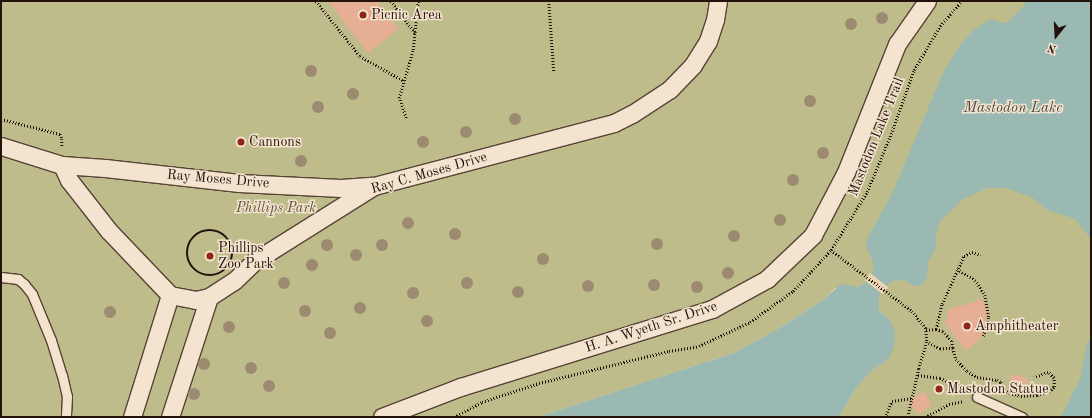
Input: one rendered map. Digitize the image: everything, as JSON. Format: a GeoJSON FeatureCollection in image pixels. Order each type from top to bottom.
{"type":"FeatureCollection","features":[{"type":"Feature","properties":{"kind":"street","name":"Ray C. Moses Drive"},"geometry":{"type":"LineString","coordinates":[[170,295],[196,300],[209,297],[234,281],[256,260],[374,186],[614,123],[632,114],[670,89],[693,65],[708,42],[715,20],[718,1]]}},
{"type":"Feature","properties":{"kind":"street","name":"H. A. Wyeth Sr. Drive"},"geometry":{"type":"LineString","coordinates":[[382,417],[467,386],[712,309],[767,279],[813,235],[846,172],[897,44],[927,1]]}},
{"type":"Feature","properties":{"kind":"street"},"geometry":{"type":"LineString","coordinates":[[1,146],[62,165],[69,180],[108,231],[170,295],[132,417]]}},
{"type":"Feature","properties":{"kind":"street","name":"Ray Moses Drive"},"geometry":{"type":"LineString","coordinates":[[62,165],[105,168],[239,183],[341,188],[374,186]]}},
{"type":"Feature","properties":{"kind":"street"},"geometry":{"type":"LineString","coordinates":[[170,417],[209,297]]}},
{"type":"Feature","properties":{"kind":"lane"},"geometry":{"type":"LineString","coordinates":[[1,277],[18,279],[32,294],[51,340],[62,375],[67,396],[66,417]]}},
{"type":"Feature","properties":{"kind":"lane"},"geometry":{"type":"LineString","coordinates":[[977,397],[1022,417]]}},
{"type":"Feature","properties":{"kind":"path"},"geometry":{"type":"LineString","coordinates":[[316,1],[360,56],[404,81]]}},
{"type":"Feature","properties":{"kind":"path"},"geometry":{"type":"LineString","coordinates":[[391,1],[415,33]]}},
{"type":"Feature","properties":{"kind":"path"},"geometry":{"type":"LineString","coordinates":[[406,118],[399,98],[413,50],[418,1]]}},
{"type":"Feature","properties":{"kind":"path"},"geometry":{"type":"LineString","coordinates":[[549,1],[554,72]]}},
{"type":"Feature","properties":{"kind":"path","name":"Mastodon Lake Trail"},"geometry":{"type":"LineString","coordinates":[[454,417],[482,402],[539,383],[669,351],[699,346],[750,322],[793,291],[812,273],[831,250],[868,192],[914,70],[940,26],[962,1]]}},
{"type":"Feature","properties":{"kind":"path"},"geometry":{"type":"LineString","coordinates":[[1,119],[60,134],[62,139],[62,147]]}},
{"type":"Feature","properties":{"kind":"path"},"geometry":{"type":"LineString","coordinates":[[211,230],[218,232],[230,241],[233,255],[227,269],[221,273],[214,276],[199,273],[189,262],[187,254],[188,246],[191,240],[203,231],[211,230]]}},
{"type":"Feature","properties":{"kind":"path"},"geometry":{"type":"LineString","coordinates":[[831,250],[862,272],[918,317],[926,330],[927,342],[908,417]]}},
{"type":"Feature","properties":{"kind":"path"},"geometry":{"type":"LineString","coordinates":[[936,329],[942,304],[957,269],[968,252],[975,252],[980,255]]}},
{"type":"Feature","properties":{"kind":"path"},"geometry":{"type":"LineString","coordinates":[[957,269],[975,280],[985,295],[989,318],[984,336]]}},
{"type":"Feature","properties":{"kind":"path"},"geometry":{"type":"LineString","coordinates":[[926,330],[936,329],[949,336],[956,359],[967,371],[977,377],[1001,382],[1004,390],[1009,393],[1020,396],[1037,395],[1051,390],[1054,387],[1054,378],[1048,372],[1034,378]]}},
{"type":"Feature","properties":{"kind":"path"},"geometry":{"type":"LineString","coordinates":[[927,342],[940,349],[953,348]]}},
{"type":"Feature","properties":{"kind":"path"},"geometry":{"type":"LineString","coordinates":[[918,375],[928,375],[950,381],[968,391],[978,392],[977,397],[949,404],[925,417]]}},
{"type":"Feature","properties":{"kind":"path"},"geometry":{"type":"LineString","coordinates":[[886,415],[886,411],[892,401],[913,398]]}},
{"type":"Feature","properties":{"kind":"green space","name":"Phillips Park"},"geometry":{"type":"Polygon","coordinates":[[[1,1],[1091,1],[1091,417],[839,417],[855,390],[870,372],[889,359],[891,321],[879,310],[879,296],[865,283],[857,287],[835,288],[823,300],[776,330],[734,353],[538,417],[1,417],[1,1]]]}},
{"type":"Feature","properties":{"kind":"water","name":"Mastodon Lake"},"geometry":{"type":"Polygon","coordinates":[[[1028,1],[1091,1],[1091,239],[1075,219],[1048,210],[1033,198],[1007,188],[987,188],[962,200],[940,221],[936,234],[936,248],[928,261],[927,276],[923,285],[914,286],[904,280],[893,281],[883,288],[879,296],[879,310],[891,321],[895,333],[894,346],[889,359],[870,372],[855,390],[839,417],[538,417],[734,353],[776,330],[823,300],[841,284],[857,287],[865,283],[872,274],[874,265],[866,246],[868,237],[892,194],[943,73],[960,45],[974,30],[989,20],[995,20],[1001,23],[1008,22],[1028,1]]]}},
{"type":"Feature","properties":{"kind":"water"},"geometry":{"type":"Polygon","coordinates":[[[1091,337],[1091,417],[1061,417],[1080,379],[1087,344],[1091,337]]]}},
{"type":"Feature","properties":{"kind":"pier"},"geometry":{"type":"Polygon","coordinates":[[[870,273],[888,287],[883,294],[864,280],[870,273]]]}},
{"type":"Feature","properties":{"kind":"building","name":"Picnic Area"},"geometry":{"type":"Polygon","coordinates":[[[328,1],[377,1],[399,29],[368,53],[328,1]]]}},
{"type":"Feature","properties":{"kind":"building","name":"Amphitheater"},"geometry":{"type":"Polygon","coordinates":[[[982,298],[987,314],[985,330],[977,342],[966,350],[945,323],[949,309],[971,303],[982,298]]]}},
{"type":"Feature","properties":{"kind":"building"},"geometry":{"type":"Polygon","coordinates":[[[1012,374],[1028,379],[1023,395],[1007,390],[1012,374]]]}},
{"type":"Feature","properties":{"kind":"building"},"geometry":{"type":"Polygon","coordinates":[[[924,392],[932,406],[917,414],[909,400],[924,392]]]}},
{"type":"Feature","properties":{"kind":"place","name":"Picnic Area"},"geometry":{"type":"Point","coordinates":[363,15]}},
{"type":"Feature","properties":{"kind":"place","name":"Cannons"},"geometry":{"type":"Point","coordinates":[241,142]}},
{"type":"Feature","properties":{"kind":"place","name":"Phillips Zoo Park"},"geometry":{"type":"Point","coordinates":[210,256]}},
{"type":"Feature","properties":{"kind":"place","name":"Amphitheater"},"geometry":{"type":"Point","coordinates":[967,326]}},
{"type":"Feature","properties":{"kind":"place","name":"Mastodon Statue"},"geometry":{"type":"Point","coordinates":[939,389]}}]}
